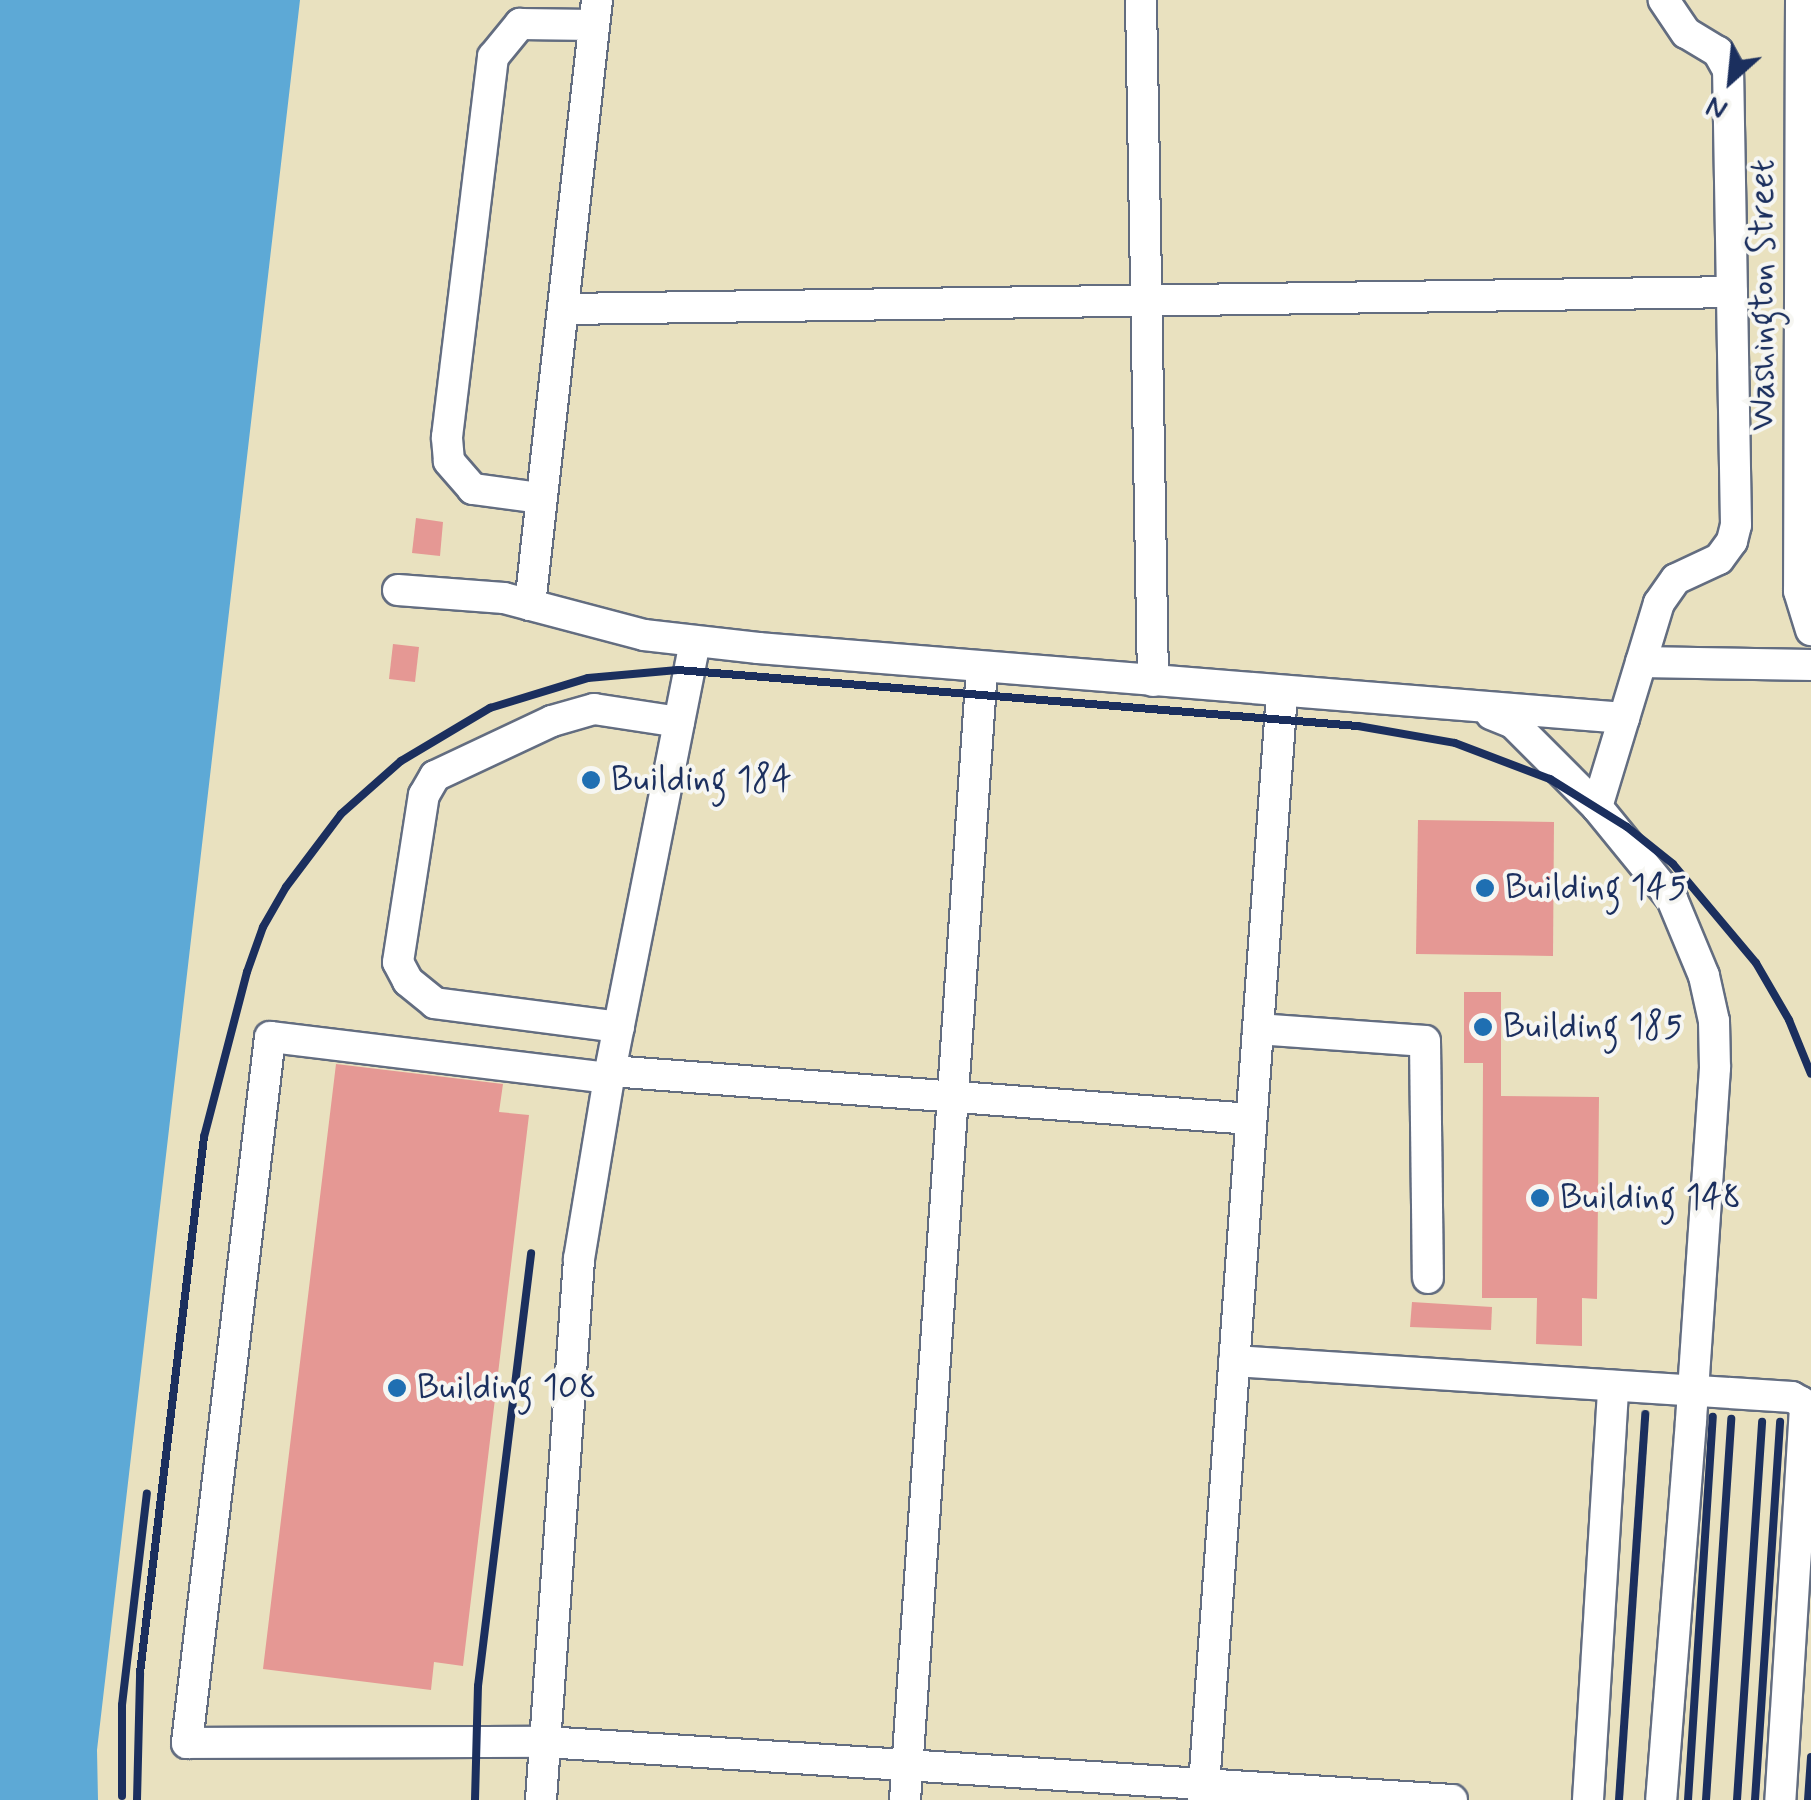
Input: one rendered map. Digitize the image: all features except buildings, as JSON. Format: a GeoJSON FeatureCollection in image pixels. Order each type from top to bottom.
{"type":"FeatureCollection","features":[{"type":"Feature","properties":{"kind":"street"},"geometry":{"type":"LineString","coordinates":[[1141,0],[1152,681]]}},
{"type":"Feature","properties":{"kind":"street"},"geometry":{"type":"LineString","coordinates":[[1597,807],[1641,662],[1669,586],[1719,559],[1732,541],[1736,525],[1728,70],[1718,52],[1686,33],[1664,0]]}},
{"type":"Feature","properties":{"kind":"street","name":"Washington Street"},"geometry":{"type":"LineString","coordinates":[[1802,0],[1799,590],[1811,630]]}},
{"type":"Feature","properties":{"kind":"street"},"geometry":{"type":"LineString","coordinates":[[530,605],[596,12],[520,24],[494,57],[447,437],[449,461],[473,489],[540,498]]}},
{"type":"Feature","properties":{"kind":"street"},"geometry":{"type":"LineString","coordinates":[[564,310],[1732,292]]}},
{"type":"Feature","properties":{"kind":"street"},"geometry":{"type":"LineString","coordinates":[[398,590],[504,598],[644,635],[694,642],[1624,718]]}},
{"type":"Feature","properties":{"kind":"street"},"geometry":{"type":"LineString","coordinates":[[540,1800],[579,1259],[609,1075],[694,642]]}},
{"type":"Feature","properties":{"kind":"street"},"geometry":{"type":"LineString","coordinates":[[1641,662],[1811,666]]}},
{"type":"Feature","properties":{"kind":"street"},"geometry":{"type":"LineString","coordinates":[[905,1800],[982,667]]}},
{"type":"Feature","properties":{"kind":"street"},"geometry":{"type":"LineString","coordinates":[[1203,1792],[1282,692]]}},
{"type":"Feature","properties":{"kind":"street"},"geometry":{"type":"LineString","coordinates":[[1468,707],[1512,724],[1597,807],[1672,900],[1704,976],[1714,1022],[1715,1068],[1694,1392],[1662,1800]]}},
{"type":"Feature","properties":{"kind":"street"},"geometry":{"type":"LineString","coordinates":[[618,1027],[435,1003],[408,980],[398,962],[424,795],[435,776],[552,721],[594,709],[679,722]]}},
{"type":"Feature","properties":{"kind":"street"},"geometry":{"type":"LineString","coordinates":[[1258,1028],[1425,1041],[1428,1278]]}},
{"type":"Feature","properties":{"kind":"street"},"geometry":{"type":"LineString","coordinates":[[1251,1119],[609,1075],[270,1038],[186,1743],[545,1742],[907,1765],[1203,1792],[1452,1800]]}},
{"type":"Feature","properties":{"kind":"street"},"geometry":{"type":"LineString","coordinates":[[1234,1361],[1792,1397],[1805,1408],[1780,1800]]}},
{"type":"Feature","properties":{"kind":"street"},"geometry":{"type":"LineString","coordinates":[[1588,1800],[1612,1386]]}},
{"type":"Feature","properties":{"kind":"water"},"geometry":{"type":"Polygon","coordinates":[[[0,0],[300,0],[97,1750],[98,1800],[0,1800],[0,0]]]}},
{"type":"Feature","properties":{"kind":"railway"},"geometry":{"type":"LineString","coordinates":[[137,1800],[140,1673],[204,1137],[247,972],[263,927],[286,887],[341,814],[401,761],[490,708],[588,678],[678,670],[1358,726],[1455,743],[1550,779],[1627,827],[1673,864],[1756,963],[1789,1020],[1811,1074]]}},
{"type":"Feature","properties":{"kind":"railway"},"geometry":{"type":"LineString","coordinates":[[475,1800],[478,1686],[531,1253]]}},
{"type":"Feature","properties":{"kind":"railway"},"geometry":{"type":"LineString","coordinates":[[1619,1800],[1645,1414]]}},
{"type":"Feature","properties":{"kind":"railway"},"geometry":{"type":"LineString","coordinates":[[1688,1800],[1713,1417]]}},
{"type":"Feature","properties":{"kind":"railway"},"geometry":{"type":"LineString","coordinates":[[1706,1800],[1731,1419]]}},
{"type":"Feature","properties":{"kind":"railway"},"geometry":{"type":"LineString","coordinates":[[1737,1800],[1762,1422]]}},
{"type":"Feature","properties":{"kind":"railway"},"geometry":{"type":"LineString","coordinates":[[1755,1800],[1780,1422]]}},
{"type":"Feature","properties":{"kind":"railway"},"geometry":{"type":"LineString","coordinates":[[122,1796],[122,1705],[147,1493]]}},
{"type":"Feature","properties":{"kind":"railway"},"geometry":{"type":"LineString","coordinates":[[1808,1800],[1811,1757]]}},
{"type":"Feature","properties":{"kind":"place","name":"Building 184"},"geometry":{"type":"Point","coordinates":[591,780]}},
{"type":"Feature","properties":{"kind":"place","name":"Building 145"},"geometry":{"type":"Point","coordinates":[1485,888]}},
{"type":"Feature","properties":{"kind":"place","name":"Building 185"},"geometry":{"type":"Point","coordinates":[1483,1027]}},
{"type":"Feature","properties":{"kind":"place","name":"Building 148"},"geometry":{"type":"Point","coordinates":[1540,1198]}},
{"type":"Feature","properties":{"kind":"place","name":"Building 108"},"geometry":{"type":"Point","coordinates":[397,1388]}}]}
